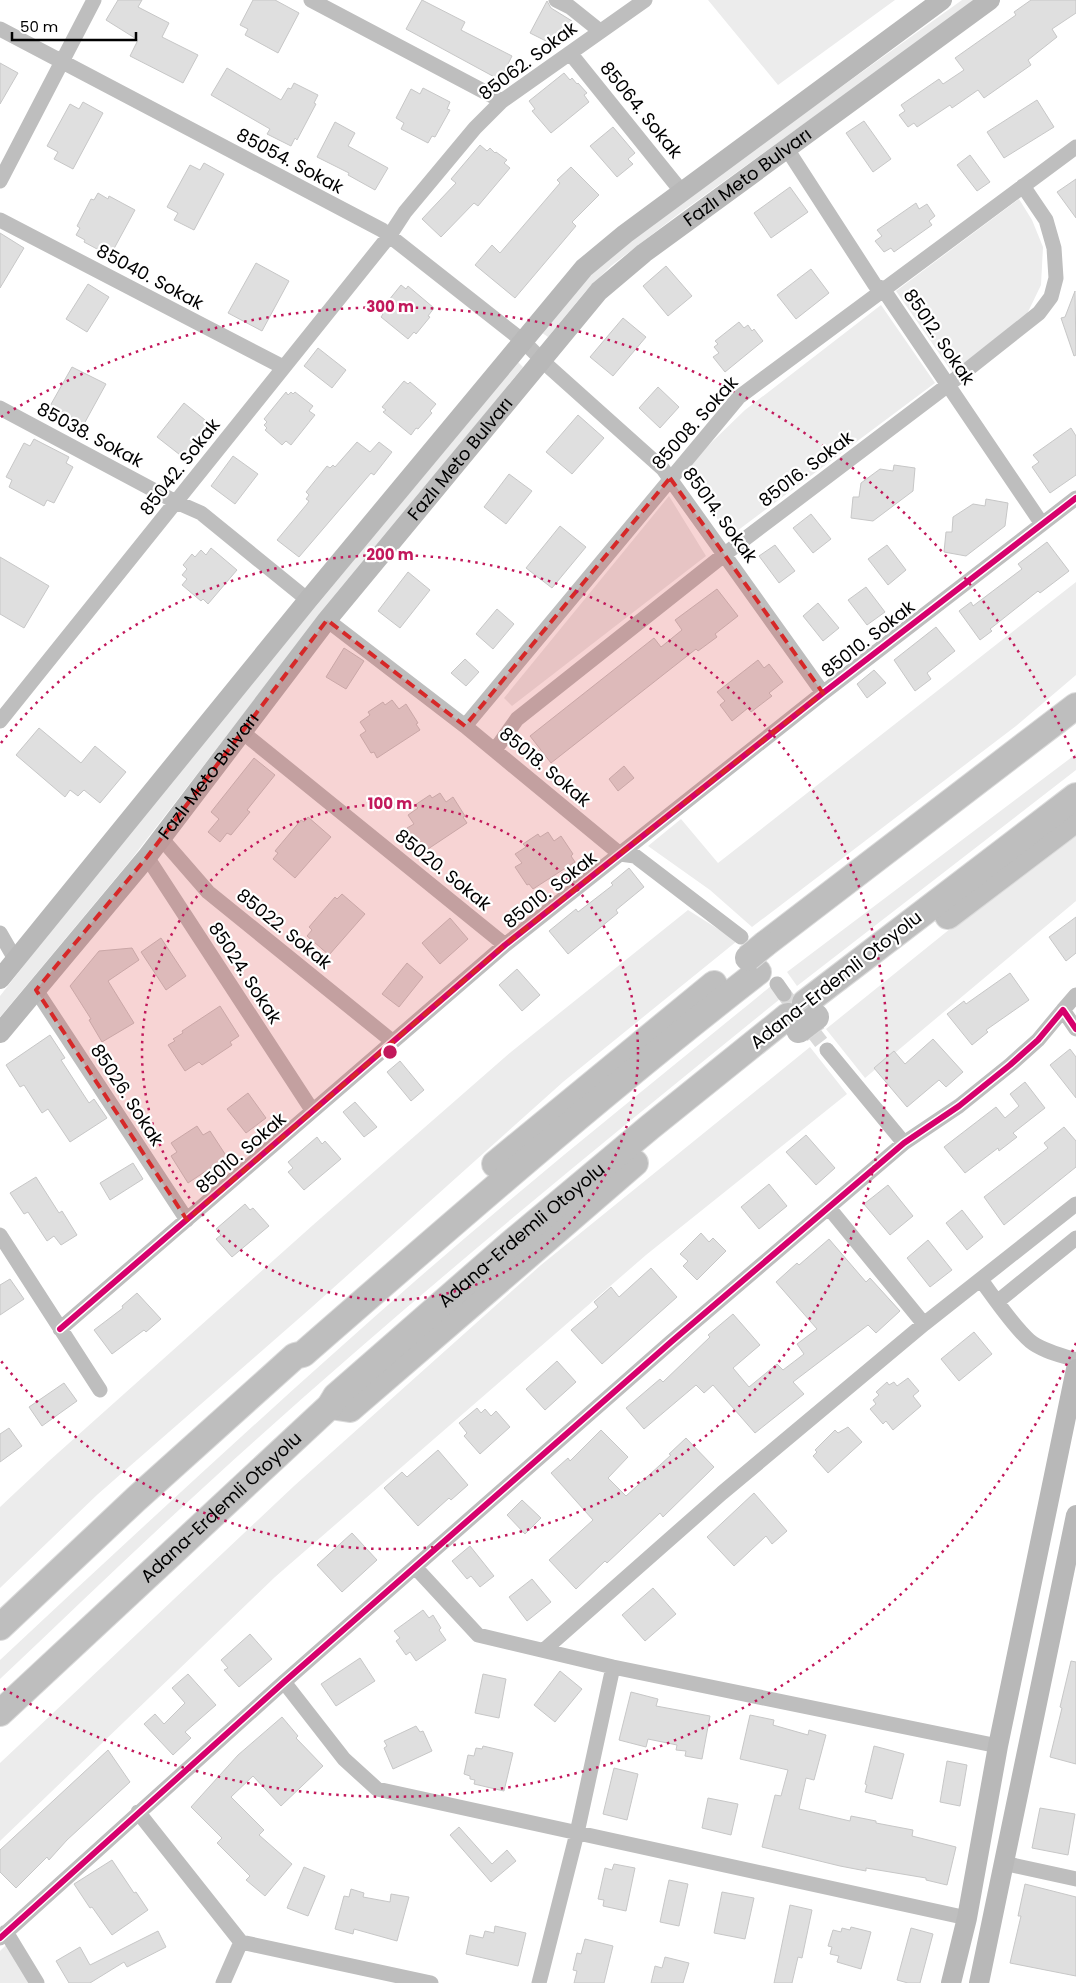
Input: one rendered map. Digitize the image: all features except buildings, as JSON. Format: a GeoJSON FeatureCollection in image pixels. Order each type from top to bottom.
{"type":"FeatureCollection","features":[{"type":"Feature","properties":{"kind":"highway"},"geometry":{"type":"LineString","coordinates":[[778,983],[1076,706]]}},
{"type":"Feature","properties":{"kind":"highway","name":"Adana-Erdemli Otoyolu"},"geometry":{"type":"LineString","coordinates":[[0,1713],[330,1406],[350,1408],[644,1155],[778,983],[1076,729]]}},
{"type":"Feature","properties":{"kind":"highway","name":"Adana-Erdemli Otoyolu"},"geometry":{"type":"LineString","coordinates":[[0,1627],[136,1499],[294,1356],[304,1354],[471,1208],[708,1012],[778,983],[1076,796]]}},
{"type":"Feature","properties":{"kind":"highway"},"geometry":{"type":"LineString","coordinates":[[778,983],[1076,819]]}},
{"type":"Feature","properties":{"kind":"main road","name":"Fazlı Meto Bulvarı"},"geometry":{"type":"LineString","coordinates":[[0,979],[308,600],[584,268],[625,234],[942,0]]}},
{"type":"Feature","properties":{"kind":"main road","name":"Fazlı Meto Bulvarı"},"geometry":{"type":"LineString","coordinates":[[0,1033],[147,857],[241,731],[328,620],[598,291],[652,247],[990,0]]}},
{"type":"Feature","properties":{"kind":"main road"},"geometry":{"type":"LineString","coordinates":[[951,1983],[966,1918],[998,1746],[1076,1369]]}},
{"type":"Feature","properties":{"kind":"main road"},"geometry":{"type":"LineString","coordinates":[[982,1982],[1003,1864],[1072,1557],[1076,1515]]}},
{"type":"Feature","properties":{"kind":"street"},"geometry":{"type":"LineString","coordinates":[[0,182],[94,0]]}},
{"type":"Feature","properties":{"kind":"street"},"geometry":{"type":"LineString","coordinates":[[311,0],[502,101]]}},
{"type":"Feature","properties":{"kind":"street"},"geometry":{"type":"LineString","coordinates":[[556,0],[570,7],[600,31]]}},
{"type":"Feature","properties":{"kind":"street","name":"85062. Sokak"},"geometry":{"type":"LineString","coordinates":[[390,235],[404,212],[475,128],[502,101],[645,0]]}},
{"type":"Feature","properties":{"kind":"street","name":"85054. Sokak"},"geometry":{"type":"LineString","coordinates":[[0,29],[390,235],[523,341],[541,359]]}},
{"type":"Feature","properties":{"kind":"street","name":"85064. Sokak"},"geometry":{"type":"LineString","coordinates":[[570,52],[682,192]]}},
{"type":"Feature","properties":{"kind":"street","name":"85008. Sokak"},"geometry":{"type":"LineString","coordinates":[[465,726],[739,397],[1076,147]]}},
{"type":"Feature","properties":{"kind":"street","name":"85012. Sokak"},"geometry":{"type":"LineString","coordinates":[[787,149],[875,285],[883,289],[1042,524]]}},
{"type":"Feature","properties":{"kind":"street","name":"85016. Sokak"},"geometry":{"type":"LineString","coordinates":[[495,750],[518,719],[725,554],[948,385],[1038,313],[1050,297],[1056,278],[1054,248],[1046,220],[1023,186]]}},
{"type":"Feature","properties":{"kind":"street","name":"85040. Sokak"},"geometry":{"type":"LineString","coordinates":[[0,220],[283,367]]}},
{"type":"Feature","properties":{"kind":"street","name":"85042. Sokak"},"geometry":{"type":"LineString","coordinates":[[0,721],[390,235]]}},
{"type":"Feature","properties":{"kind":"street","name":"85014. Sokak"},"geometry":{"type":"LineString","coordinates":[[541,359],[663,469],[824,693]]}},
{"type":"Feature","properties":{"kind":"street","name":"85038. Sokak"},"geometry":{"type":"LineString","coordinates":[[0,408],[176,502],[201,513],[308,600]]}},
{"type":"Feature","properties":{"kind":"street","name":"85010. Sokak"},"geometry":{"type":"LineString","coordinates":[[60,1329],[505,945],[824,693],[1076,498]]}},
{"type":"Feature","properties":{"kind":"street","name":"85018. Sokak"},"geometry":{"type":"LineString","coordinates":[[328,620],[495,750],[620,854],[635,856],[778,983]]}},
{"type":"Feature","properties":{"kind":"street","name":"85020. Sokak"},"geometry":{"type":"LineString","coordinates":[[241,731],[505,945]]}},
{"type":"Feature","properties":{"kind":"street","name":"85022. Sokak"},"geometry":{"type":"LineString","coordinates":[[161,838],[208,892],[392,1042]]}},
{"type":"Feature","properties":{"kind":"street","name":"85024. Sokak"},"geometry":{"type":"LineString","coordinates":[[147,857],[312,1110]]}},
{"type":"Feature","properties":{"kind":"street"},"geometry":{"type":"LineString","coordinates":[[0,933],[15,959]]}},
{"type":"Feature","properties":{"kind":"street","name":"85026. Sokak"},"geometry":{"type":"LineString","coordinates":[[36,990],[187,1220]]}},
{"type":"Feature","properties":{"kind":"street"},"geometry":{"type":"LineString","coordinates":[[37,1983],[3,1934],[284,1682],[671,1342],[904,1143],[959,1106],[1010,1065],[1038,1040],[1076,994]]}},
{"type":"Feature","properties":{"kind":"street"},"geometry":{"type":"LineString","coordinates":[[1063,1010],[1076,1029]]}},
{"type":"Feature","properties":{"kind":"street"},"geometry":{"type":"LineString","coordinates":[[827,1050],[904,1143]]}},
{"type":"Feature","properties":{"kind":"street"},"geometry":{"type":"LineString","coordinates":[[544,1650],[722,1493],[924,1324],[1076,1204]]}},
{"type":"Feature","properties":{"kind":"street"},"geometry":{"type":"LineString","coordinates":[[829,1208],[924,1324]]}},
{"type":"Feature","properties":{"kind":"street"},"geometry":{"type":"LineString","coordinates":[[0,1235],[100,1390]]}},
{"type":"Feature","properties":{"kind":"street"},"geometry":{"type":"LineString","coordinates":[[997,1302],[1076,1238]]}},
{"type":"Feature","properties":{"kind":"street"},"geometry":{"type":"LineString","coordinates":[[981,1280],[1030,1341],[1047,1350],[1076,1360]]}},
{"type":"Feature","properties":{"kind":"street"},"geometry":{"type":"LineString","coordinates":[[415,1567],[478,1635],[613,1667],[998,1746]]}},
{"type":"Feature","properties":{"kind":"street"},"geometry":{"type":"LineString","coordinates":[[539,1983],[576,1833],[613,1667]]}},
{"type":"Feature","properties":{"kind":"street"},"geometry":{"type":"LineString","coordinates":[[284,1682],[344,1759],[377,1789],[966,1918]]}},
{"type":"Feature","properties":{"kind":"street"},"geometry":{"type":"LineString","coordinates":[[138,1812],[241,1942],[431,1983]]}},
{"type":"Feature","properties":{"kind":"street"},"geometry":{"type":"LineString","coordinates":[[1003,1864],[1076,1879]]}},
{"type":"Feature","properties":{"kind":"street"},"geometry":{"type":"LineString","coordinates":[[223,1983],[241,1942]]}},
{"type":"Feature","properties":{"kind":"highlighted area"},"geometry":{"type":"Polygon","coordinates":[[[670,478],[823,693],[505,945],[187,1220],[36,990],[147,857],[327,620],[465,726],[670,478]]]}},
{"type":"Feature","properties":{"kind":"shaded area"},"geometry":{"type":"Polygon","coordinates":[[[708,0],[895,0],[778,85],[708,0]]]}},
{"type":"Feature","properties":{"kind":"shaded area"},"geometry":{"type":"Polygon","coordinates":[[[962,0],[976,0],[680,213],[611,266],[585,292],[548,337],[541,332],[578,287],[606,260],[791,123],[962,0]]]}},
{"type":"Feature","properties":{"kind":"shaded area"},"geometry":{"type":"Polygon","coordinates":[[[1019,199],[1032,220],[1043,247],[1041,285],[1027,314],[952,372],[896,291],[1019,199]]]}},
{"type":"Feature","properties":{"kind":"shaded area"},"geometry":{"type":"Polygon","coordinates":[[[881,305],[935,383],[729,537],[685,468],[745,410],[881,305]]]}},
{"type":"Feature","properties":{"kind":"shaded area"},"geometry":{"type":"Polygon","coordinates":[[[518,362],[523,367],[305,634],[130,861],[0,1017],[0,996],[114,850],[518,362]]]}},
{"type":"Feature","properties":{"kind":"shaded area"},"geometry":{"type":"Polygon","coordinates":[[[669,496],[706,556],[512,706],[504,698],[669,496]]]}},
{"type":"Feature","properties":{"kind":"shaded area"},"geometry":{"type":"Polygon","coordinates":[[[1076,582],[1076,675],[1016,726],[752,927],[710,890],[648,846],[681,819],[718,863],[1076,582]]]}},
{"type":"Feature","properties":{"kind":"shaded area"},"geometry":{"type":"Polygon","coordinates":[[[1076,754],[1076,770],[797,986],[787,972],[1076,754]]]}},
{"type":"Feature","properties":{"kind":"shaded area"},"geometry":{"type":"Polygon","coordinates":[[[1076,835],[1076,901],[865,1078],[826,1029],[971,912],[1076,835]]]}},
{"type":"Feature","properties":{"kind":"shaded area"},"geometry":{"type":"Polygon","coordinates":[[[688,910],[737,941],[563,1082],[312,1307],[98,1494],[0,1588],[0,1507],[313,1225],[511,1052],[688,910]]]}},
{"type":"Feature","properties":{"kind":"shaded area"},"geometry":{"type":"Polygon","coordinates":[[[771,986],[780,999],[565,1174],[354,1353],[189,1501],[0,1679],[0,1660],[310,1375],[502,1206],[771,986]]]}},
{"type":"Feature","properties":{"kind":"shaded area"},"geometry":{"type":"Polygon","coordinates":[[[810,1047],[847,1094],[646,1255],[275,1577],[0,1841],[0,1763],[294,1486],[541,1265],[810,1047]]]}},
{"type":"Feature","properties":{"kind":"shaded area"},"geometry":{"type":"Polygon","coordinates":[[[7,1944],[29,1983],[0,1983],[0,1951],[7,1944]]]}},
{"type":"Feature","properties":{"kind":"tunnel"},"geometry":{"type":"LineString","coordinates":[[784,994],[827,1050]]}},
{"type":"Feature","properties":{"kind":"cycle path"},"geometry":{"type":"LineString","coordinates":[[60,1329],[505,945],[823,693],[1076,498]]}},
{"type":"Feature","properties":{"kind":"cycle path"},"geometry":{"type":"LineString","coordinates":[[0,1938],[284,1682],[671,1342],[904,1143],[959,1106],[1010,1065],[1038,1040],[1063,1010],[1076,1029]]}}]}
